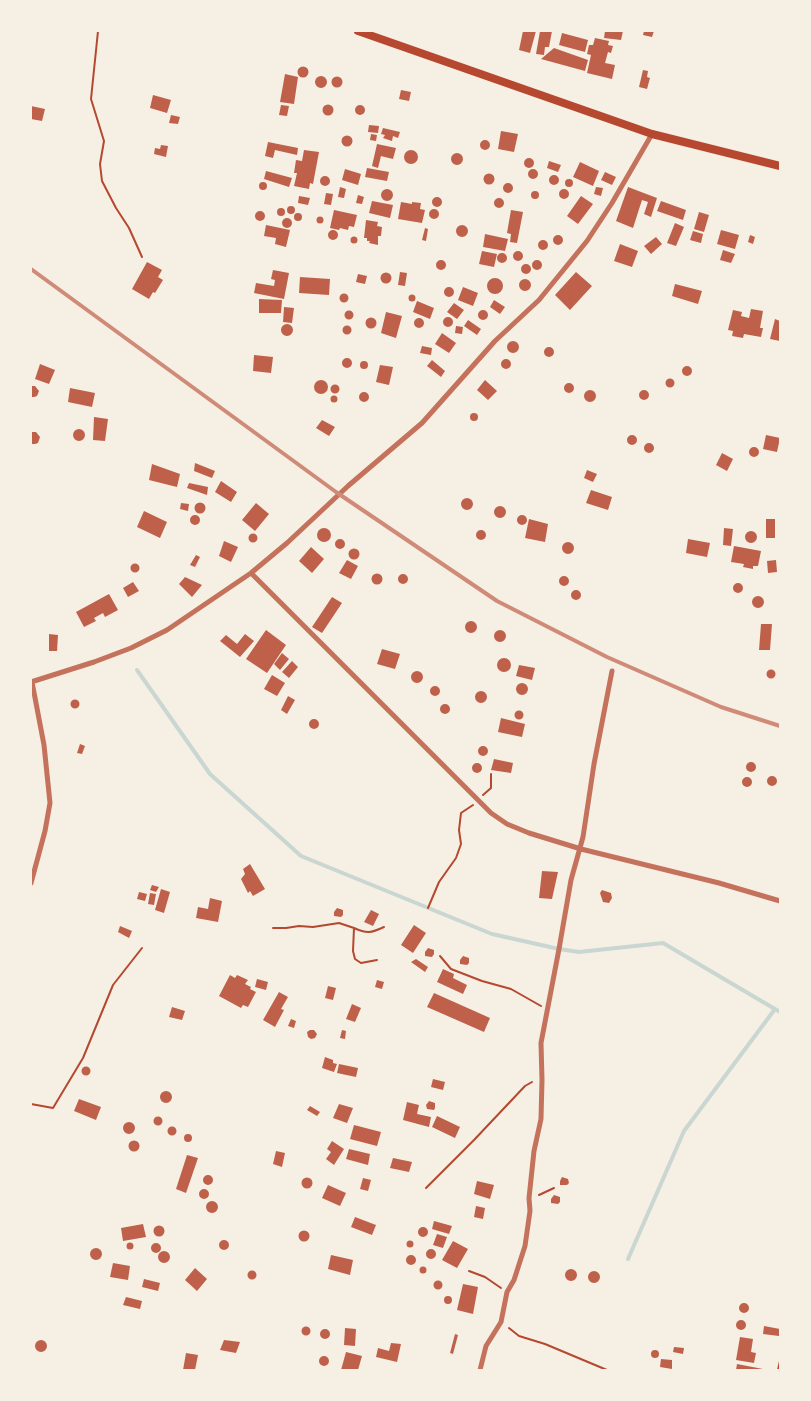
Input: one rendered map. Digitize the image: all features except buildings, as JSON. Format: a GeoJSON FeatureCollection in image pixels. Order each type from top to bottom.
{"type":"FeatureCollection","features":[{"type":"Feature","properties":{"kind":"main road"},"geometry":{"type":"LineString","coordinates":[[358,31],[652,134],[780,166]]}},
{"type":"Feature","properties":{"kind":"street"},"geometry":{"type":"LineString","coordinates":[[31,883],[45,831],[50,803],[44,745],[31,682],[94,662],[168,630],[251,573],[287,543],[348,486],[422,423],[495,341],[539,300],[587,241],[612,203],[652,134]]}},
{"type":"Feature","properties":{"kind":"street"},"geometry":{"type":"LineString","coordinates":[[251,573],[491,813],[507,824],[581,849],[719,882],[780,901]]}},
{"type":"Feature","properties":{"kind":"street"},"geometry":{"type":"LineString","coordinates":[[480,1370],[486,1346],[501,1322],[507,1292],[514,1280],[526,1246],[534,1151],[540,1120],[541,1043],[560,949],[571,880],[581,849],[594,764],[612,671]]}},
{"type":"Feature","properties":{"kind":"path"},"geometry":{"type":"LineString","coordinates":[[98,31],[91,99],[104,141],[100,164],[102,181],[129,228],[142,257]]}},
{"type":"Feature","properties":{"kind":"path"},"geometry":{"type":"LineString","coordinates":[[428,908],[439,882],[456,858],[461,844],[459,830],[461,813],[491,788],[491,774]]}},
{"type":"Feature","properties":{"kind":"path"},"geometry":{"type":"LineString","coordinates":[[273,928],[313,927],[339,923],[362,932],[372,933],[384,927]]}},
{"type":"Feature","properties":{"kind":"path"},"geometry":{"type":"LineString","coordinates":[[354,928],[352,951],[354,959],[361,963],[377,960]]}},
{"type":"Feature","properties":{"kind":"path"},"geometry":{"type":"LineString","coordinates":[[31,1104],[53,1108],[83,1058],[114,985],[142,948]]}},
{"type":"Feature","properties":{"kind":"path"},"geometry":{"type":"LineString","coordinates":[[440,956],[451,969],[511,990],[547,1009]]}},
{"type":"Feature","properties":{"kind":"path"},"geometry":{"type":"LineString","coordinates":[[426,1188],[525,1086],[542,1080]]}},
{"type":"Feature","properties":{"kind":"path"},"geometry":{"type":"LineString","coordinates":[[529,1198],[554,1188]]}},
{"type":"Feature","properties":{"kind":"path"},"geometry":{"type":"LineString","coordinates":[[470,1271],[485,1277],[507,1292]]}},
{"type":"Feature","properties":{"kind":"path"},"geometry":{"type":"LineString","coordinates":[[501,1322],[519,1336],[545,1344],[607,1370]]}},
{"type":"Feature","properties":{"kind":"path"},"geometry":{"type":"LineString","coordinates":[[778,1370],[780,1361]]}},
{"type":"Feature","properties":{"kind":"waterway"},"geometry":{"type":"LineString","coordinates":[[137,670],[210,774],[301,856],[492,934],[579,952],[663,943],[780,1012]]}},
{"type":"Feature","properties":{"kind":"waterway"},"geometry":{"type":"LineString","coordinates":[[628,1259],[684,1131],[775,1009]]}},
{"type":"Feature","properties":{"kind":"railway"},"geometry":{"type":"LineString","coordinates":[[31,269],[336,492],[497,601],[607,657],[721,707],[780,726]]}}]}
